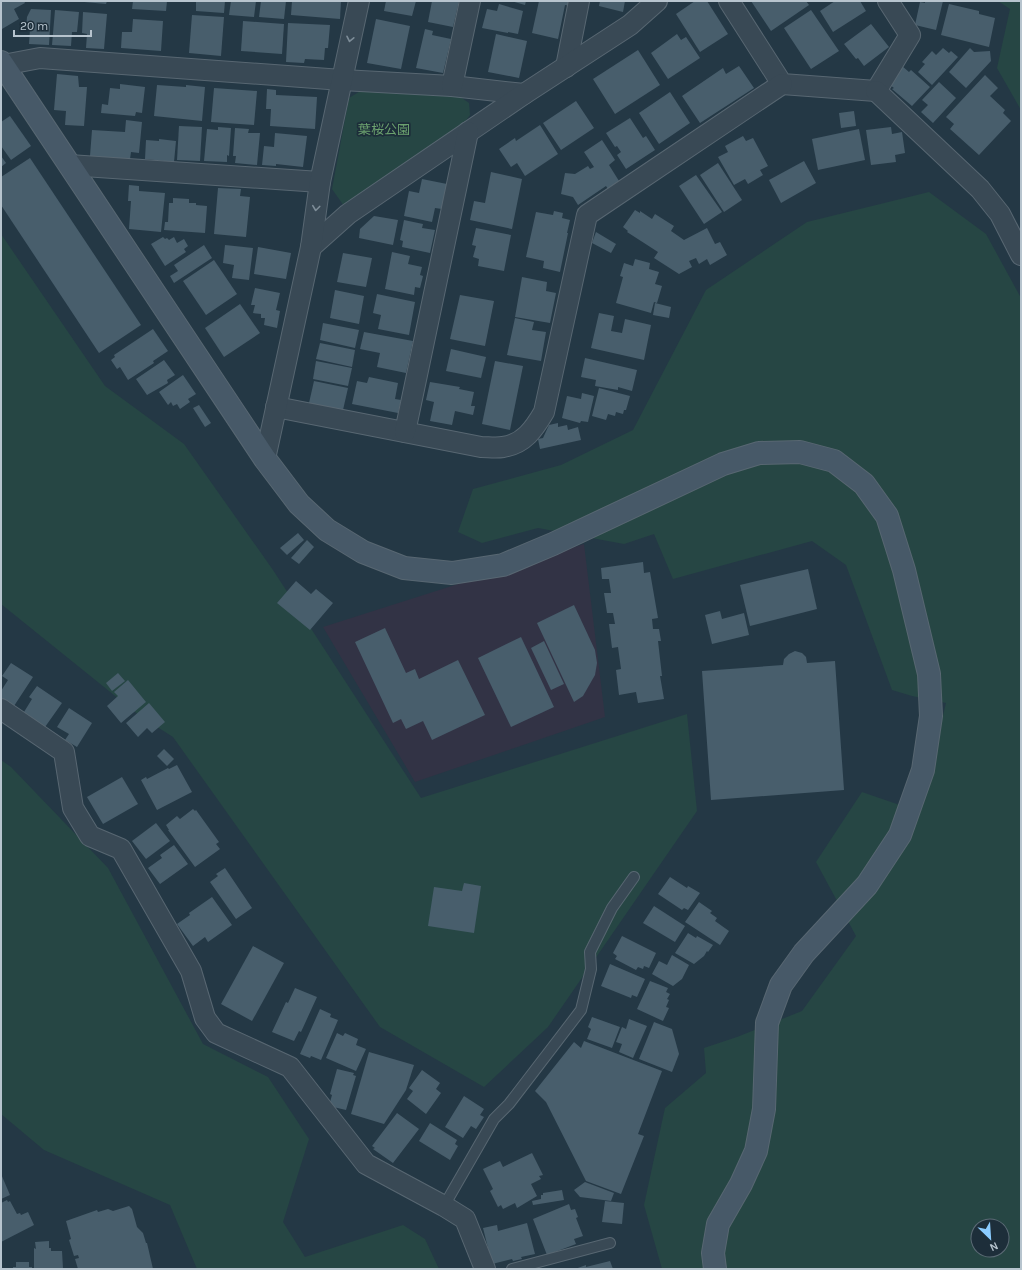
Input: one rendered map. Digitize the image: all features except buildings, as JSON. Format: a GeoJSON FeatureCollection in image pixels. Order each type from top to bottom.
{"type":"FeatureCollection","features":[{"type":"Feature","properties":{"kind":"street"},"geometry":{"type":"LineString","coordinates":[[265,459],[311,247],[320,182],[359,1]]}},
{"type":"Feature","properties":{"kind":"street"},"geometry":{"type":"LineString","coordinates":[[452,86],[470,1]]}},
{"type":"Feature","properties":{"kind":"street"},"geometry":{"type":"LineString","coordinates":[[566,67],[579,1]]}},
{"type":"Feature","properties":{"kind":"street"},"geometry":{"type":"LineString","coordinates":[[311,247],[348,214],[524,94],[630,25],[658,1]]}},
{"type":"Feature","properties":{"kind":"street"},"geometry":{"type":"LineString","coordinates":[[729,1],[782,84]]}},
{"type":"Feature","properties":{"kind":"street"},"geometry":{"type":"LineString","coordinates":[[876,91],[910,35],[888,1]]}},
{"type":"Feature","properties":{"kind":"street"},"geometry":{"type":"LineString","coordinates":[[524,94],[452,86],[342,80],[40,58],[2,63],[265,459],[298,504],[327,530],[363,552],[404,568],[452,572],[503,565],[553,544],[723,464],[759,453],[800,452],[834,461],[864,484],[887,516],[904,570],[929,674],[931,716],[923,770],[900,835],[867,885],[804,953],[782,985],[767,1023],[764,1110],[756,1151],[741,1184],[718,1224],[713,1253],[715,1269]]}},
{"type":"Feature","properties":{"kind":"street"},"geometry":{"type":"LineString","coordinates":[[276,407],[481,447],[503,447],[520,441],[535,428],[544,412],[587,215],[782,84],[876,91],[980,189],[1000,214],[1021,255]]}},
{"type":"Feature","properties":{"kind":"street"},"geometry":{"type":"LineString","coordinates":[[405,432],[468,132]]}},
{"type":"Feature","properties":{"kind":"street"},"geometry":{"type":"LineString","coordinates":[[69,165],[320,182]]}},
{"type":"Feature","properties":{"kind":"street"},"geometry":{"type":"LineString","coordinates":[[1,708],[64,752],[73,808],[90,836],[121,849],[191,971],[205,1018],[216,1033],[290,1067],[366,1164],[465,1219],[485,1269]]}},
{"type":"Feature","properties":{"kind":"lane"},"geometry":{"type":"LineString","coordinates":[[444,1206],[494,1119],[509,1104],[581,1010],[591,969],[590,952],[612,908],[634,877]]}},
{"type":"Feature","properties":{"kind":"lane"},"geometry":{"type":"LineString","coordinates":[[512,1269],[610,1243]]}},
{"type":"Feature","properties":{"kind":"shaded area"},"geometry":{"type":"Polygon","coordinates":[[[584,544],[605,717],[415,782],[323,627],[584,544]]]}},
{"type":"Feature","properties":{"kind":"green space"},"geometry":{"type":"Polygon","coordinates":[[[998,1],[1021,1],[1021,110],[997,68],[1010,9],[998,1]]]}},
{"type":"Feature","properties":{"kind":"green space","name":"葉桜公園"},"geometry":{"type":"Polygon","coordinates":[[[367,87],[459,96],[469,103],[470,115],[464,123],[344,206],[332,189],[349,98],[367,87]]]}},
{"type":"Feature","properties":{"kind":"green space"},"geometry":{"type":"Polygon","coordinates":[[[929,192],[986,234],[1021,298],[1021,1269],[662,1269],[644,1205],[665,1108],[706,1073],[704,1048],[737,1037],[802,1011],[856,936],[816,862],[862,792],[920,812],[946,703],[892,690],[846,565],[812,541],[673,579],[654,534],[624,544],[538,528],[482,543],[458,532],[473,489],[561,465],[633,430],[706,290],[807,222],[929,192]]]}},
{"type":"Feature","properties":{"kind":"green space"},"geometry":{"type":"Polygon","coordinates":[[[1,234],[105,386],[184,444],[273,570],[421,798],[687,714],[697,811],[548,1027],[484,1087],[380,1027],[173,737],[140,716],[1,604],[1,234]]]}},
{"type":"Feature","properties":{"kind":"green space"},"geometry":{"type":"Polygon","coordinates":[[[1,760],[11,767],[108,868],[203,1044],[268,1077],[309,1139],[283,1222],[305,1257],[403,1225],[425,1239],[439,1269],[197,1269],[170,1205],[44,1150],[1,1114],[1,760]]]}}]}
